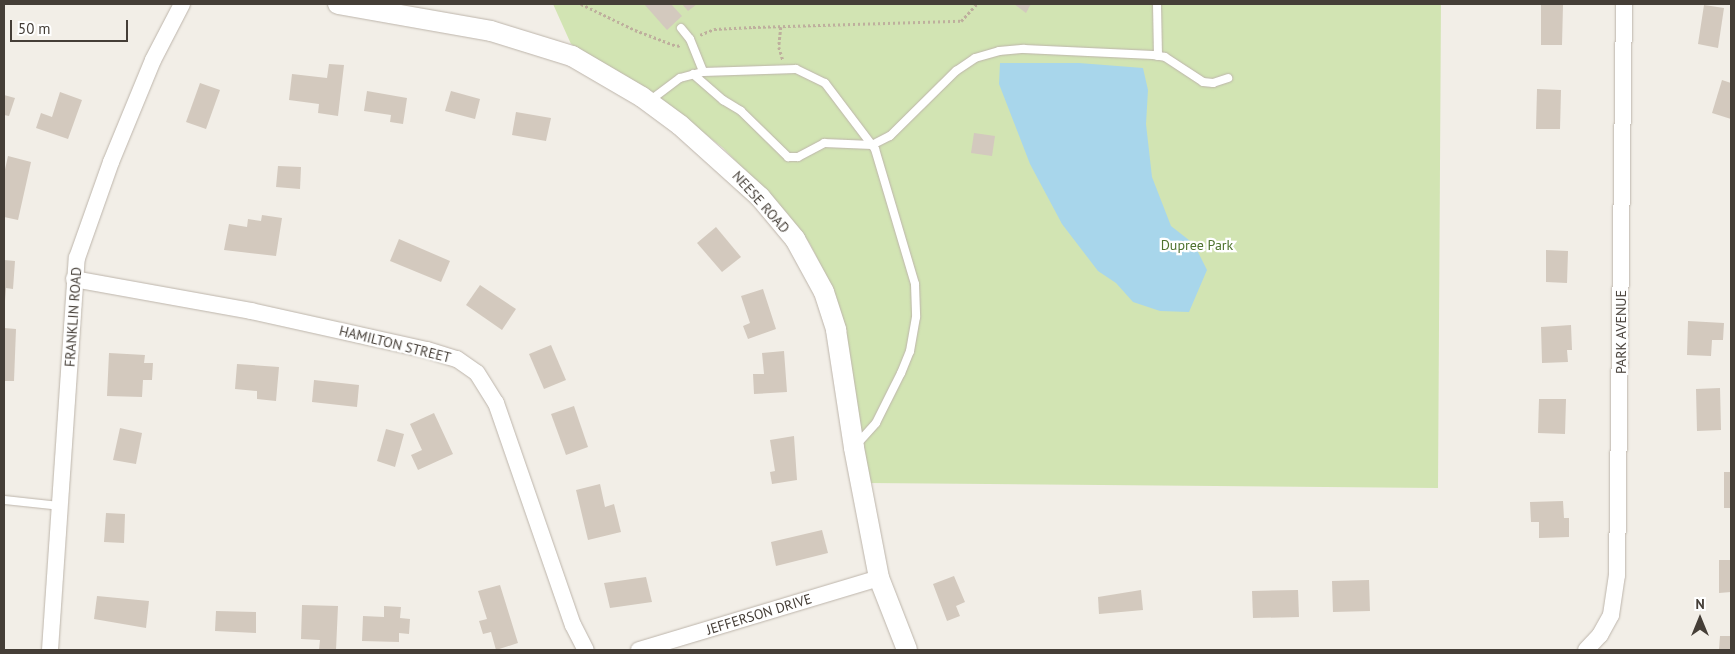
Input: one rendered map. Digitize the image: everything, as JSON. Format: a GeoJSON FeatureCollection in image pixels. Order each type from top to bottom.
{"type":"FeatureCollection","features":[{"type":"Feature","properties":{"kind":"street","name":"FRANKLIN ROAD"},"geometry":{"type":"LineString","coordinates":[[50,650],[74,279],[85,232],[111,162],[153,60],[182,4]]}},
{"type":"Feature","properties":{"kind":"street","name":"NEESE ROAD"},"geometry":{"type":"LineString","coordinates":[[338,4],[467,26],[545,46],[572,56],[648,102],[712,150],[760,197],[795,239],[824,292],[836,330],[854,448],[879,578],[907,650]]}},
{"type":"Feature","properties":{"kind":"street","name":"PARK AVENUE"},"geometry":{"type":"LineString","coordinates":[[1590,648],[1611,615],[1617,575],[1624,4]]}},
{"type":"Feature","properties":{"kind":"street","name":"HAMILTON STREET"},"geometry":{"type":"LineString","coordinates":[[74,279],[251,311],[427,350],[457,359],[477,373],[496,403],[573,625],[586,650]]}},
{"type":"Feature","properties":{"kind":"street","name":"JEFFERSON DRIVE"},"geometry":{"type":"LineString","coordinates":[[639,650],[879,578]]}},
{"type":"Feature","properties":{"kind":"lane"},"geometry":{"type":"LineString","coordinates":[[1157,4],[1158,56]]}},
{"type":"Feature","properties":{"kind":"lane"},"geometry":{"type":"LineString","coordinates":[[681,28],[690,39],[703,72]]}},
{"type":"Feature","properties":{"kind":"lane"},"geometry":{"type":"LineString","coordinates":[[693,74],[722,100],[741,111],[788,157],[798,156],[824,143],[872,145],[890,136],[956,71],[975,58],[1024,49],[1158,56],[1203,82],[1214,83],[1228,78]]}},
{"type":"Feature","properties":{"kind":"lane"},"geometry":{"type":"LineString","coordinates":[[648,102],[680,78],[693,74],[786,69],[812,75],[825,83],[872,145],[915,284],[916,317],[910,351],[901,373],[876,423],[854,448]]}},
{"type":"Feature","properties":{"kind":"lane"},"geometry":{"type":"LineString","coordinates":[[4,500],[60,506]]}},
{"type":"Feature","properties":{"kind":"path"},"geometry":{"type":"LineString","coordinates":[[580,4],[677,46],[714,29],[961,21],[977,4]]}},
{"type":"Feature","properties":{"kind":"path"},"geometry":{"type":"LineString","coordinates":[[781,27],[779,47],[786,69]]}},
{"type":"Feature","properties":{"kind":"green space","name":"Dupree Park"},"geometry":{"type":"Polygon","coordinates":[[[553,4],[1441,4],[1438,488],[869,483],[832,287],[810,244],[786,212],[723,148],[649,90],[571,44],[553,4]]]}},
{"type":"Feature","properties":{"kind":"water"},"geometry":{"type":"Polygon","coordinates":[[[1000,63],[1079,63],[1143,68],[1148,90],[1146,124],[1152,177],[1171,226],[1194,244],[1207,270],[1189,312],[1160,311],[1133,302],[1116,283],[1098,271],[1062,224],[1030,164],[999,84],[1000,63]]]}},
{"type":"Feature","properties":{"kind":"building"},"geometry":{"type":"Polygon","coordinates":[[[644,4],[671,4],[682,16],[667,30],[644,4]]]}},
{"type":"Feature","properties":{"kind":"building"},"geometry":{"type":"Polygon","coordinates":[[[682,4],[697,4],[688,11],[682,4]]]}},
{"type":"Feature","properties":{"kind":"building"},"geometry":{"type":"Polygon","coordinates":[[[1014,4],[1031,4],[1026,13],[1014,4]]]}},
{"type":"Feature","properties":{"kind":"building"},"geometry":{"type":"Polygon","coordinates":[[[1541,5],[1563,5],[1562,45],[1541,45],[1541,5]]]}},
{"type":"Feature","properties":{"kind":"building"},"geometry":{"type":"Polygon","coordinates":[[[1704,5],[1724,8],[1718,48],[1698,44],[1704,5]]]}},
{"type":"Feature","properties":{"kind":"building"},"geometry":{"type":"Polygon","coordinates":[[[329,64],[344,65],[338,116],[318,113],[319,104],[289,100],[292,74],[327,78],[329,64]]]}},
{"type":"Feature","properties":{"kind":"building"},"geometry":{"type":"Polygon","coordinates":[[[1722,80],[1731,83],[1731,119],[1712,113],[1722,80]]]}},
{"type":"Feature","properties":{"kind":"building"},"geometry":{"type":"Polygon","coordinates":[[[200,83],[220,90],[206,129],[186,122],[200,83]]]}},
{"type":"Feature","properties":{"kind":"building"},"geometry":{"type":"Polygon","coordinates":[[[1537,89],[1561,90],[1560,129],[1536,129],[1537,89]]]}},
{"type":"Feature","properties":{"kind":"building"},"geometry":{"type":"Polygon","coordinates":[[[367,91],[407,98],[403,124],[390,122],[391,115],[364,111],[367,91]]]}},
{"type":"Feature","properties":{"kind":"building"},"geometry":{"type":"Polygon","coordinates":[[[451,91],[480,99],[475,119],[445,111],[451,91]]]}},
{"type":"Feature","properties":{"kind":"building"},"geometry":{"type":"Polygon","coordinates":[[[60,92],[82,100],[68,139],[36,128],[41,113],[52,117],[60,92]]]}},
{"type":"Feature","properties":{"kind":"building"},"geometry":{"type":"Polygon","coordinates":[[[4,95],[15,98],[9,116],[4,115],[4,95]]]}},
{"type":"Feature","properties":{"kind":"building"},"geometry":{"type":"Polygon","coordinates":[[[516,112],[551,118],[546,141],[512,135],[516,112]]]}},
{"type":"Feature","properties":{"kind":"building"},"geometry":{"type":"Polygon","coordinates":[[[974,133],[995,136],[992,156],[971,153],[974,133]]]}},
{"type":"Feature","properties":{"kind":"building"},"geometry":{"type":"Polygon","coordinates":[[[8,156],[31,162],[18,220],[4,217],[4,174],[8,156]]]}},
{"type":"Feature","properties":{"kind":"building"},"geometry":{"type":"Polygon","coordinates":[[[278,166],[301,167],[300,189],[276,187],[278,166]]]}},
{"type":"Feature","properties":{"kind":"building"},"geometry":{"type":"Polygon","coordinates":[[[262,215],[282,218],[276,256],[224,250],[229,224],[247,227],[248,219],[261,221],[262,215]]]}},
{"type":"Feature","properties":{"kind":"building"},"geometry":{"type":"Polygon","coordinates":[[[716,227],[741,257],[722,272],[697,243],[716,227]]]}},
{"type":"Feature","properties":{"kind":"building"},"geometry":{"type":"Polygon","coordinates":[[[399,239],[450,261],[441,282],[390,261],[399,239]]]}},
{"type":"Feature","properties":{"kind":"building"},"geometry":{"type":"Polygon","coordinates":[[[1546,250],[1568,251],[1567,283],[1546,282],[1546,250]]]}},
{"type":"Feature","properties":{"kind":"building"},"geometry":{"type":"Polygon","coordinates":[[[4,260],[15,261],[13,289],[6,288],[5,301],[4,260]]]}},
{"type":"Feature","properties":{"kind":"building"},"geometry":{"type":"Polygon","coordinates":[[[480,285],[516,309],[502,330],[466,305],[480,285]]]}},
{"type":"Feature","properties":{"kind":"building"},"geometry":{"type":"Polygon","coordinates":[[[763,289],[776,329],[748,339],[743,326],[750,323],[741,296],[763,289]]]}},
{"type":"Feature","properties":{"kind":"building"},"geometry":{"type":"Polygon","coordinates":[[[1688,321],[1724,323],[1723,340],[1712,340],[1711,356],[1687,355],[1688,321]]]}},
{"type":"Feature","properties":{"kind":"building"},"geometry":{"type":"Polygon","coordinates":[[[1571,325],[1572,350],[1567,350],[1568,362],[1542,363],[1541,327],[1571,325]]]}},
{"type":"Feature","properties":{"kind":"building"},"geometry":{"type":"Polygon","coordinates":[[[4,328],[16,329],[14,381],[4,381],[4,328]]]}},
{"type":"Feature","properties":{"kind":"building"},"geometry":{"type":"Polygon","coordinates":[[[551,345],[566,380],[544,389],[529,354],[551,345]]]}},
{"type":"Feature","properties":{"kind":"building"},"geometry":{"type":"Polygon","coordinates":[[[784,351],[787,392],[754,394],[753,374],[764,374],[762,353],[784,351]]]}},
{"type":"Feature","properties":{"kind":"building"},"geometry":{"type":"Polygon","coordinates":[[[109,353],[145,355],[144,363],[153,363],[152,380],[143,380],[142,397],[107,396],[109,353]]]}},
{"type":"Feature","properties":{"kind":"building"},"geometry":{"type":"Polygon","coordinates":[[[237,364],[279,367],[276,401],[257,399],[257,391],[235,389],[237,364]]]}},
{"type":"Feature","properties":{"kind":"building"},"geometry":{"type":"Polygon","coordinates":[[[314,380],[359,385],[357,407],[312,402],[314,380]]]}},
{"type":"Feature","properties":{"kind":"building"},"geometry":{"type":"Polygon","coordinates":[[[1720,388],[1721,430],[1697,431],[1696,389],[1720,388]]]}},
{"type":"Feature","properties":{"kind":"building"},"geometry":{"type":"Polygon","coordinates":[[[1539,399],[1566,399],[1565,434],[1538,433],[1539,399]]]}},
{"type":"Feature","properties":{"kind":"building"},"geometry":{"type":"Polygon","coordinates":[[[574,406],[588,447],[566,455],[551,414],[574,406]]]}},
{"type":"Feature","properties":{"kind":"building"},"geometry":{"type":"Polygon","coordinates":[[[434,413],[453,454],[418,470],[411,455],[422,450],[410,424],[434,413]]]}},
{"type":"Feature","properties":{"kind":"building"},"geometry":{"type":"Polygon","coordinates":[[[120,428],[142,433],[136,464],[113,460],[120,428]]]}},
{"type":"Feature","properties":{"kind":"building"},"geometry":{"type":"Polygon","coordinates":[[[386,429],[404,434],[395,467],[377,461],[386,429]]]}},
{"type":"Feature","properties":{"kind":"building"},"geometry":{"type":"Polygon","coordinates":[[[794,436],[797,480],[772,484],[770,472],[775,471],[770,440],[794,436]]]}},
{"type":"Feature","properties":{"kind":"building"},"geometry":{"type":"Polygon","coordinates":[[[1724,472],[1731,472],[1731,508],[1724,508],[1724,472]]]}},
{"type":"Feature","properties":{"kind":"building"},"geometry":{"type":"Polygon","coordinates":[[[600,484],[605,507],[614,504],[621,532],[588,540],[576,490],[600,484]]]}},
{"type":"Feature","properties":{"kind":"building"},"geometry":{"type":"Polygon","coordinates":[[[1563,501],[1564,518],[1569,518],[1569,537],[1539,538],[1539,522],[1531,522],[1530,502],[1563,501]]]}},
{"type":"Feature","properties":{"kind":"building"},"geometry":{"type":"Polygon","coordinates":[[[106,513],[125,514],[124,543],[104,542],[106,513]]]}},
{"type":"Feature","properties":{"kind":"building"},"geometry":{"type":"Polygon","coordinates":[[[822,530],[828,553],[776,566],[771,542],[822,530]]]}},
{"type":"Feature","properties":{"kind":"building"},"geometry":{"type":"Polygon","coordinates":[[[1719,560],[1731,560],[1731,592],[1719,593],[1719,560]]]}},
{"type":"Feature","properties":{"kind":"building"},"geometry":{"type":"Polygon","coordinates":[[[954,576],[965,602],[956,606],[960,616],[947,621],[933,584],[954,576]]]}},
{"type":"Feature","properties":{"kind":"building"},"geometry":{"type":"Polygon","coordinates":[[[646,577],[652,602],[610,608],[604,583],[646,577]]]}},
{"type":"Feature","properties":{"kind":"building"},"geometry":{"type":"Polygon","coordinates":[[[1369,580],[1370,611],[1333,612],[1332,581],[1369,580]]]}},
{"type":"Feature","properties":{"kind":"building"},"geometry":{"type":"Polygon","coordinates":[[[500,585],[518,643],[496,650],[491,632],[483,634],[479,621],[487,619],[478,591],[500,585]]]}},
{"type":"Feature","properties":{"kind":"building"},"geometry":{"type":"Polygon","coordinates":[[[1141,590],[1143,610],[1099,614],[1098,597],[1141,590]]]}},
{"type":"Feature","properties":{"kind":"building"},"geometry":{"type":"Polygon","coordinates":[[[1298,590],[1299,617],[1253,618],[1252,591],[1298,590]]]}},
{"type":"Feature","properties":{"kind":"building"},"geometry":{"type":"Polygon","coordinates":[[[97,596],[149,601],[146,628],[94,619],[97,596]]]}},
{"type":"Feature","properties":{"kind":"building"},"geometry":{"type":"Polygon","coordinates":[[[302,605],[338,606],[336,650],[319,650],[320,640],[301,639],[302,605]]]}},
{"type":"Feature","properties":{"kind":"building"},"geometry":{"type":"Polygon","coordinates":[[[384,606],[401,607],[400,618],[410,619],[409,634],[399,633],[399,642],[362,641],[363,616],[384,617],[384,606]]]}},
{"type":"Feature","properties":{"kind":"building"},"geometry":{"type":"Polygon","coordinates":[[[216,611],[256,612],[256,633],[215,631],[216,611]]]}},
{"type":"Feature","properties":{"kind":"building"},"geometry":{"type":"Polygon","coordinates":[[[1720,636],[1731,636],[1731,650],[1719,650],[1720,636]]]}}]}
